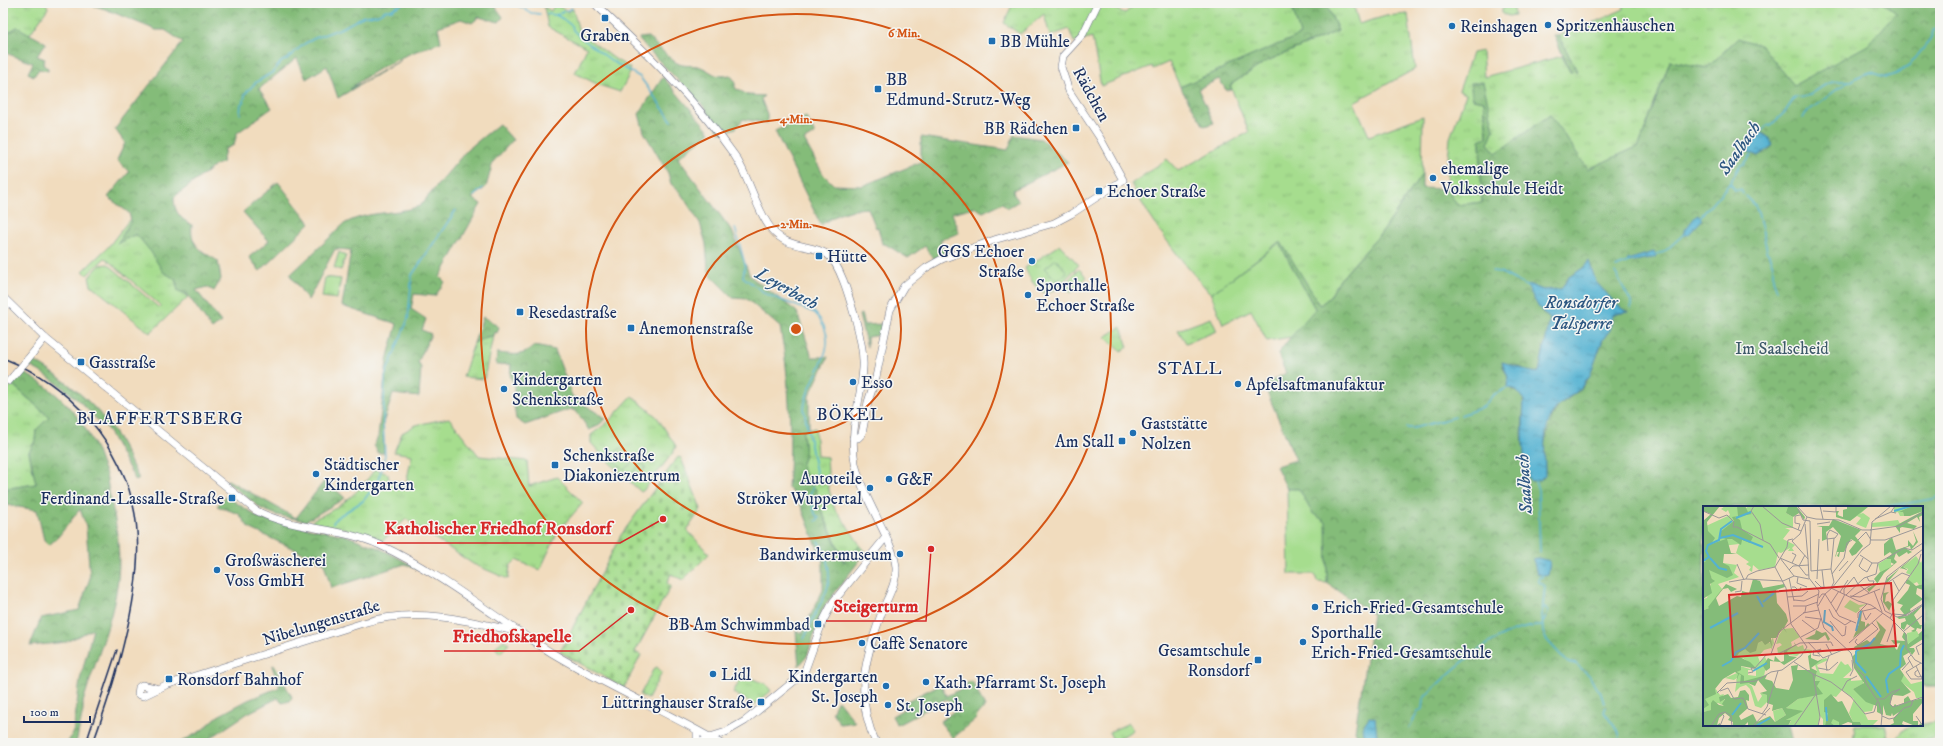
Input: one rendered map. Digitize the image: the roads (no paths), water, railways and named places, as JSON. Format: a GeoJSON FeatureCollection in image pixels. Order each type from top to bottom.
{"type":"FeatureCollection","features":[{"type":"Feature","properties":{"kind":"main road"},"geometry":{"type":"LineString","coordinates":[[594,3],[674,81],[698,107],[743,170],[766,221],[774,232],[793,244],[824,253],[836,264],[856,321],[862,357],[862,378],[853,438],[854,458],[860,479],[886,537],[894,559],[896,571],[874,636],[862,689],[864,710],[876,743]]}},
{"type":"Feature","properties":{"kind":"main road","name":"Rädchen"},"geometry":{"type":"LineString","coordinates":[[853,438],[858,438],[862,434],[867,406],[881,356],[890,310],[897,295],[904,286],[926,268],[942,259],[997,239],[1054,223],[1072,214],[1123,180],[1100,138],[1069,91],[1061,67],[1063,56],[1083,34],[1098,3]]}},
{"type":"Feature","properties":{"kind":"main road"},"geometry":{"type":"LineString","coordinates":[[3,297],[45,338],[255,510],[271,517],[351,534],[379,545],[437,575],[522,633],[573,664],[720,743]]}},
{"type":"Feature","properties":{"kind":"main road"},"geometry":{"type":"LineString","coordinates":[[9,381],[45,338]]}},
{"type":"Feature","properties":{"kind":"main road"},"geometry":{"type":"LineString","coordinates":[[697,731],[698,743],[728,731],[745,721],[804,673],[822,623],[833,602],[886,537]]}},
{"type":"Feature","properties":{"kind":"main road","name":"Nibelungenstraße"},"geometry":{"type":"LineString","coordinates":[[155,688],[363,623],[388,617],[424,615],[460,619],[522,633]]}},
{"type":"Feature","properties":{"kind":"water"},"geometry":{"type":"Polygon","coordinates":[[[1759,132],[1768,137],[1773,145],[1758,156],[1746,150],[1746,147],[1759,132]]]}},
{"type":"Feature","properties":{"kind":"water"},"geometry":{"type":"Polygon","coordinates":[[[1699,215],[1702,220],[1688,235],[1683,235],[1684,231],[1696,216],[1699,215]]]}},
{"type":"Feature","properties":{"kind":"water"},"geometry":{"type":"Polygon","coordinates":[[[1654,252],[1656,257],[1629,262],[1627,260],[1654,252]]]}},
{"type":"Feature","properties":{"kind":"water","name":"Ronsdorfer Talsperre"},"geometry":{"type":"Polygon","coordinates":[[[1589,261],[1596,282],[1617,305],[1628,312],[1614,314],[1612,316],[1610,330],[1603,339],[1589,378],[1585,380],[1577,391],[1557,407],[1552,414],[1546,431],[1545,475],[1539,480],[1531,481],[1526,469],[1524,450],[1524,400],[1515,389],[1507,388],[1508,377],[1502,362],[1536,373],[1539,372],[1550,319],[1539,308],[1527,286],[1530,285],[1543,290],[1561,289],[1569,277],[1583,268],[1589,261]]]}},
{"type":"Feature","properties":{"kind":"water"},"geometry":{"type":"Polygon","coordinates":[[[1538,558],[1550,561],[1548,575],[1537,574],[1533,559],[1538,558]]]}},
{"type":"Feature","properties":{"kind":"water"},"geometry":{"type":"Polygon","coordinates":[[[1369,717],[1375,718],[1377,735],[1389,743],[1368,743],[1362,728],[1369,717]]]}},
{"type":"Feature","properties":{"kind":"waterway"},"geometry":{"type":"LineString","coordinates":[[240,114],[241,104],[244,101],[245,94],[255,83],[273,72],[281,62],[287,59],[304,44],[315,38],[342,28],[364,16],[377,15],[386,10],[392,10],[405,3]]}},
{"type":"Feature","properties":{"kind":"waterway","name":"Leyerbach"},"geometry":{"type":"LineString","coordinates":[[514,3],[531,13],[540,14]]}},
{"type":"Feature","properties":{"kind":"waterway"},"geometry":{"type":"LineString","coordinates":[[556,15],[572,8]]}},
{"type":"Feature","properties":{"kind":"waterway","name":"Leyerbach"},"geometry":{"type":"LineString","coordinates":[[546,14],[556,15],[563,19],[572,26],[573,30],[580,37],[612,61],[640,77],[672,121]]}},
{"type":"Feature","properties":{"kind":"waterway","name":"Saalbach"},"geometry":{"type":"LineString","coordinates":[[1760,133],[1767,125],[1770,126],[1785,112],[1795,97],[1805,97],[1832,82],[1851,81],[1871,72],[1886,77],[1896,74],[1909,66],[1930,40],[1934,29],[1938,28],[1937,23],[1940,22]]}},
{"type":"Feature","properties":{"kind":"waterway","name":"Saalbach"},"geometry":{"type":"LineString","coordinates":[[1938,28],[1939,34]]}},
{"type":"Feature","properties":{"kind":"waterway"},"geometry":{"type":"LineString","coordinates":[[1802,118],[1807,112],[1848,81]]}},
{"type":"Feature","properties":{"kind":"waterway","name":"Saalbach"},"geometry":{"type":"LineString","coordinates":[[1700,217],[1730,183],[1740,165],[1744,164],[1752,154]]}},
{"type":"Feature","properties":{"kind":"waterway"},"geometry":{"type":"LineString","coordinates":[[1730,183],[1735,190],[1741,190],[1743,194]]}},
{"type":"Feature","properties":{"kind":"waterway"},"geometry":{"type":"LineString","coordinates":[[474,196],[483,188]]}},
{"type":"Feature","properties":{"kind":"waterway"},"geometry":{"type":"LineString","coordinates":[[1746,196],[1755,205],[1758,213],[1767,250],[1773,266],[1773,279],[1777,290]]}},
{"type":"Feature","properties":{"kind":"waterway"},"geometry":{"type":"LineString","coordinates":[[333,523],[336,518],[363,501],[377,483],[385,455],[383,422],[385,376],[408,319],[412,275],[456,210]]}},
{"type":"Feature","properties":{"kind":"waterway","name":"Leyerbach"},"geometry":{"type":"LineString","coordinates":[[735,228],[745,264],[743,277],[766,294],[815,313],[824,326],[827,338],[826,350],[806,397],[804,410],[817,477],[814,483]]}},
{"type":"Feature","properties":{"kind":"waterway","name":"Saalbach"},"geometry":{"type":"LineString","coordinates":[[1653,255],[1664,252],[1684,234]]}},
{"type":"Feature","properties":{"kind":"waterway","name":"Saalbach"},"geometry":{"type":"LineString","coordinates":[[1616,267],[1630,261]]}},
{"type":"Feature","properties":{"kind":"waterway"},"geometry":{"type":"LineString","coordinates":[[1492,271],[1500,272],[1528,287]]}},
{"type":"Feature","properties":{"kind":"waterway"},"geometry":{"type":"LineString","coordinates":[[1615,272],[1631,302],[1631,309]]}},
{"type":"Feature","properties":{"kind":"waterway"},"geometry":{"type":"LineString","coordinates":[[1461,415],[1483,407],[1493,395],[1509,387]]}},
{"type":"Feature","properties":{"kind":"waterway"},"geometry":{"type":"LineString","coordinates":[[1406,428],[1414,428],[1455,417]]}},
{"type":"Feature","properties":{"kind":"waterway","name":"Saalbach"},"geometry":{"type":"LineString","coordinates":[[1535,481],[1538,490],[1540,553]]}},
{"type":"Feature","properties":{"kind":"waterway","name":"Leyerbach"},"geometry":{"type":"LineString","coordinates":[[810,498],[813,487]]}},
{"type":"Feature","properties":{"kind":"waterway"},"geometry":{"type":"LineString","coordinates":[[1889,506],[1934,499],[1940,496]]}},
{"type":"Feature","properties":{"kind":"waterway","name":"Leyerbach"},"geometry":{"type":"LineString","coordinates":[[812,501],[815,514],[819,518],[816,521]]}},
{"type":"Feature","properties":{"kind":"waterway","name":"Leyerbach"},"geometry":{"type":"LineString","coordinates":[[810,626],[828,588],[829,580],[826,557],[818,541]]}},
{"type":"Feature","properties":{"kind":"waterway","name":"Saalbach"},"geometry":{"type":"LineString","coordinates":[[1543,572],[1542,577],[1539,577],[1539,582],[1545,586],[1542,614],[1543,632],[1546,639],[1568,663],[1576,664],[1589,675],[1596,688],[1600,691],[1604,703]]}},
{"type":"Feature","properties":{"kind":"waterway"},"geometry":{"type":"LineString","coordinates":[[1543,608],[1547,609],[1548,612],[1543,622]]}},
{"type":"Feature","properties":{"kind":"waterway"},"geometry":{"type":"LineString","coordinates":[[1409,728],[1418,712],[1422,709],[1423,699],[1448,675],[1477,651],[1510,633],[1526,628],[1542,626]]}},
{"type":"Feature","properties":{"kind":"waterway","name":"Leyerbach"},"geometry":{"type":"LineString","coordinates":[[804,639],[809,628]]}},
{"type":"Feature","properties":{"kind":"waterway","name":"Saalbach"},"geometry":{"type":"LineString","coordinates":[[1606,707],[1604,712],[1619,733],[1620,743]]}},
{"type":"Feature","properties":{"kind":"railway"},"geometry":{"type":"LineString","coordinates":[[3,358],[27,369],[50,383],[80,409],[108,445],[122,471],[132,498],[138,553],[136,582],[121,655],[93,743]]}},
{"type":"Feature","properties":{"kind":"railway"},"geometry":{"type":"LineString","coordinates":[[86,743],[117,650]]}},
{"type":"Feature","properties":{"kind":"place","name":"Graben"},"geometry":{"type":"Point","coordinates":[605,18]}},
{"type":"Feature","properties":{"kind":"place","name":"Spritzenhäuschen"},"geometry":{"type":"Point","coordinates":[1548,25]}},
{"type":"Feature","properties":{"kind":"place","name":"Reinshagen"},"geometry":{"type":"Point","coordinates":[1452,26]}},
{"type":"Feature","properties":{"kind":"place","name":"BB Mühle"},"geometry":{"type":"Point","coordinates":[992,41]}},
{"type":"Feature","properties":{"kind":"place","name":"BB Edmund-Strutz-Weg"},"geometry":{"type":"Point","coordinates":[878,89]}},
{"type":"Feature","properties":{"kind":"place","name":"BB Rädchen"},"geometry":{"type":"Point","coordinates":[1076,128]}},
{"type":"Feature","properties":{"kind":"place","name":"ehemalige Volksschule Heidt"},"geometry":{"type":"Point","coordinates":[1433,178]}},
{"type":"Feature","properties":{"kind":"place","name":"Echoer Straße"},"geometry":{"type":"Point","coordinates":[1099,191]}},
{"type":"Feature","properties":{"kind":"place","name":"Hütte"},"geometry":{"type":"Point","coordinates":[819,256]}},
{"type":"Feature","properties":{"kind":"place","name":"GGS Echoer Straße"},"geometry":{"type":"Point","coordinates":[1032,261]}},
{"type":"Feature","properties":{"kind":"place","name":"Sporthalle Echoer Straße"},"geometry":{"type":"Point","coordinates":[1028,295]}},
{"type":"Feature","properties":{"kind":"place","name":"Resedastraße"},"geometry":{"type":"Point","coordinates":[520,312]}},
{"type":"Feature","properties":{"kind":"place","name":"Anemonenstraße"},"geometry":{"type":"Point","coordinates":[631,328]}},
{"type":"Feature","properties":{"kind":"place","name":"Gasstraße"},"geometry":{"type":"Point","coordinates":[81,362]}},
{"type":"Feature","properties":{"kind":"place","name":"Esso"},"geometry":{"type":"Point","coordinates":[853,382]}},
{"type":"Feature","properties":{"kind":"place","name":"Apfelsaftmanufaktur"},"geometry":{"type":"Point","coordinates":[1238,384]}},
{"type":"Feature","properties":{"kind":"place","name":"Kindergarten Schenkstraße"},"geometry":{"type":"Point","coordinates":[504,389]}},
{"type":"Feature","properties":{"kind":"place","name":"Gaststätte Nolzen"},"geometry":{"type":"Point","coordinates":[1133,433]}},
{"type":"Feature","properties":{"kind":"place","name":"Am Stall"},"geometry":{"type":"Point","coordinates":[1122,441]}},
{"type":"Feature","properties":{"kind":"place","name":"Schenkstraße Diakoniezentrum"},"geometry":{"type":"Point","coordinates":[555,465]}},
{"type":"Feature","properties":{"kind":"place","name":"Städtischer Kindergarten"},"geometry":{"type":"Point","coordinates":[316,474]}},
{"type":"Feature","properties":{"kind":"place","name":"G&F"},"geometry":{"type":"Point","coordinates":[889,479]}},
{"type":"Feature","properties":{"kind":"place","name":"Autoteile Ströker Wuppertal"},"geometry":{"type":"Point","coordinates":[870,488]}},
{"type":"Feature","properties":{"kind":"place","name":"Ferdinand-Lassalle-Straße"},"geometry":{"type":"Point","coordinates":[232,498]}},
{"type":"Feature","properties":{"kind":"place","name":"Katholischer Friedhof Ronsdorf"},"geometry":{"type":"Point","coordinates":[663,519]}},
{"type":"Feature","properties":{"kind":"place","name":"Steigerturm"},"geometry":{"type":"Point","coordinates":[931,549]}},
{"type":"Feature","properties":{"kind":"place","name":"Bandwirkermuseum"},"geometry":{"type":"Point","coordinates":[900,554]}},
{"type":"Feature","properties":{"kind":"place","name":"Großwäscherei Voss GmbH"},"geometry":{"type":"Point","coordinates":[217,570]}},
{"type":"Feature","properties":{"kind":"place","name":"Erich-Fried-Gesamtschule"},"geometry":{"type":"Point","coordinates":[1315,607]}},
{"type":"Feature","properties":{"kind":"place","name":"Friedhofskapelle"},"geometry":{"type":"Point","coordinates":[631,610]}},
{"type":"Feature","properties":{"kind":"place","name":"BB Am Schwimmbad"},"geometry":{"type":"Point","coordinates":[818,624]}},
{"type":"Feature","properties":{"kind":"place","name":"Sporthalle Erich-Fried-Gesamtschule"},"geometry":{"type":"Point","coordinates":[1303,642]}},
{"type":"Feature","properties":{"kind":"place","name":"Caffè Senatore"},"geometry":{"type":"Point","coordinates":[862,643]}},
{"type":"Feature","properties":{"kind":"place","name":"Gesamtschule Ronsdorf"},"geometry":{"type":"Point","coordinates":[1258,660]}},
{"type":"Feature","properties":{"kind":"place","name":"Lidl"},"geometry":{"type":"Point","coordinates":[713,674]}},
{"type":"Feature","properties":{"kind":"place","name":"Ronsdorf Bahnhof"},"geometry":{"type":"Point","coordinates":[169,679]}},
{"type":"Feature","properties":{"kind":"place","name":"Kath. Pfarramt St. Joseph"},"geometry":{"type":"Point","coordinates":[926,682]}},
{"type":"Feature","properties":{"kind":"place","name":"Kindergarten St. Joseph"},"geometry":{"type":"Point","coordinates":[886,686]}},
{"type":"Feature","properties":{"kind":"place","name":"Lüttringhauser Straße"},"geometry":{"type":"Point","coordinates":[761,702]}},
{"type":"Feature","properties":{"kind":"place","name":"St. Joseph"},"geometry":{"type":"Point","coordinates":[888,705]}},
{"type":"Feature","properties":{"kind":"district","name":"STALL"},"geometry":{"type":"Point","coordinates":[1190,368]}},
{"type":"Feature","properties":{"kind":"district","name":"BÖKEL"},"geometry":{"type":"Point","coordinates":[850,414]}},
{"type":"Feature","properties":{"kind":"district","name":"BLAFFERTSBERG"},"geometry":{"type":"Point","coordinates":[160,418]}},
{"type":"Feature","properties":{"kind":"park label","name":"Im Saalscheid"},"geometry":{"type":"Point","coordinates":[1782,348]}}]}
